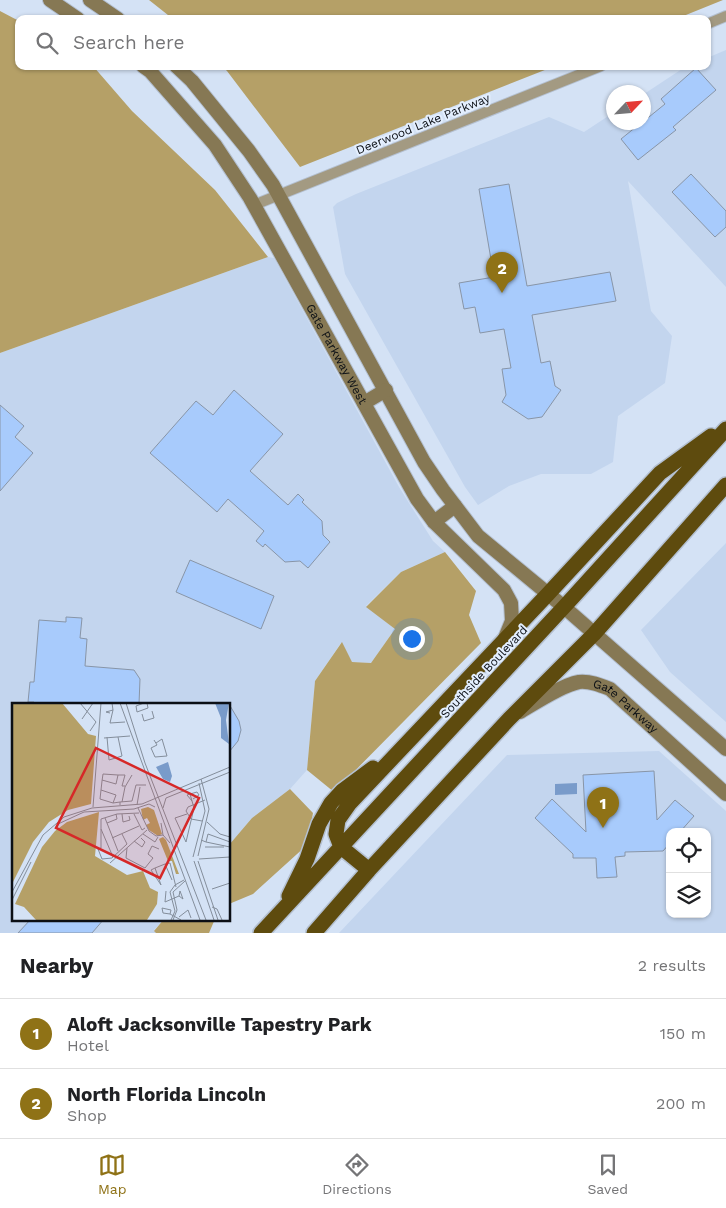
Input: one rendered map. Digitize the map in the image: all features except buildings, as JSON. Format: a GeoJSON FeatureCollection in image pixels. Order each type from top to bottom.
{"type":"FeatureCollection","features":[{"type":"Feature","properties":{"kind":"highway"},"geometry":{"type":"LineString","coordinates":[[369,870],[341,847],[336,834],[338,820],[350,803],[660,473],[726,425]]}},
{"type":"Feature","properties":{"kind":"highway","name":"Southside Boulevard"},"geometry":{"type":"LineString","coordinates":[[262,933],[726,429]]}},
{"type":"Feature","properties":{"kind":"highway"},"geometry":{"type":"LineString","coordinates":[[314,933],[369,870],[509,719],[594,634],[726,485]]}},
{"type":"Feature","properties":{"kind":"highway"},"geometry":{"type":"LineString","coordinates":[[282,911],[307,858],[319,824],[331,803],[342,791],[406,743]]}},
{"type":"Feature","properties":{"kind":"main road"},"geometry":{"type":"LineString","coordinates":[[50,0],[72,15]]}},
{"type":"Feature","properties":{"kind":"main road"},"geometry":{"type":"LineString","coordinates":[[90,0],[112,15]]}},
{"type":"Feature","properties":{"kind":"main road","name":"Gate Parkway West"},"geometry":{"type":"LineString","coordinates":[[149,70],[215,145],[254,205],[417,499],[434,522],[504,590],[511,603],[512,621],[503,642]]}},
{"type":"Feature","properties":{"kind":"main road","name":"Gate Parkway West"},"geometry":{"type":"LineString","coordinates":[[180,70],[192,81],[249,151],[273,185],[424,462],[455,506],[478,536],[564,607]]}},
{"type":"Feature","properties":{"kind":"main road"},"geometry":{"type":"LineString","coordinates":[[364,403],[386,390]]}},
{"type":"Feature","properties":{"kind":"main road"},"geometry":{"type":"LineString","coordinates":[[434,522],[455,506]]}},
{"type":"Feature","properties":{"kind":"main road"},"geometry":{"type":"LineString","coordinates":[[564,607],[726,749]]}},
{"type":"Feature","properties":{"kind":"main road","name":"Gate Parkway"},"geometry":{"type":"LineString","coordinates":[[509,719],[565,687],[580,682],[596,684],[610,689],[726,794]]}},
{"type":"Feature","properties":{"kind":"street"},"geometry":{"type":"LineString","coordinates":[[711,22],[726,16]]}},
{"type":"Feature","properties":{"kind":"street","name":"Deerwood Lake Parkway"},"geometry":{"type":"LineString","coordinates":[[254,205],[592,70]]}},
{"type":"Feature","properties":{"kind":"shaded area"},"geometry":{"type":"Polygon","coordinates":[[[149,0],[723,0],[686,15],[168,15],[149,0]]]}},
{"type":"Feature","properties":{"kind":"shaded area"},"geometry":{"type":"Polygon","coordinates":[[[0,11],[15,19],[15,70],[96,70],[132,111],[215,190],[268,257],[0,353],[0,11]]]}},
{"type":"Feature","properties":{"kind":"shaded area"},"geometry":{"type":"Polygon","coordinates":[[[726,50],[726,287],[628,181],[651,311],[672,336],[665,383],[618,416],[613,462],[591,474],[541,474],[509,486],[478,505],[465,487],[345,274],[333,207],[337,203],[356,194],[549,117],[584,132],[606,118],[606,130],[651,130],[651,89],[680,70],[711,70],[711,56],[726,50]]]}},
{"type":"Feature","properties":{"kind":"shaded area"},"geometry":{"type":"Polygon","coordinates":[[[226,70],[545,70],[300,167],[226,70]]]}},
{"type":"Feature","properties":{"kind":"shaded area"},"geometry":{"type":"Polygon","coordinates":[[[268,257],[274,258],[399,487],[433,541],[445,552],[401,572],[366,606],[395,629],[371,663],[352,662],[341,643],[315,681],[307,770],[290,789],[252,818],[230,844],[230,703],[12,703],[12,920],[163,920],[154,930],[156,933],[0,933],[0,353],[268,257]]]}},
{"type":"Feature","properties":{"kind":"shaded area"},"geometry":{"type":"Polygon","coordinates":[[[726,543],[726,722],[670,672],[641,630],[726,543]]]}},
{"type":"Feature","properties":{"kind":"shaded area"},"geometry":{"type":"Polygon","coordinates":[[[445,552],[476,591],[469,615],[481,643],[334,792],[307,770],[315,681],[342,642],[352,662],[371,663],[395,629],[366,607],[401,572],[445,552]]]}},
{"type":"Feature","properties":{"kind":"shaded area"},"geometry":{"type":"Polygon","coordinates":[[[659,751],[726,811],[726,933],[339,933],[507,755],[659,751]]]}},
{"type":"Feature","properties":{"kind":"shaded area"},"geometry":{"type":"Polygon","coordinates":[[[290,789],[313,813],[307,845],[253,894],[230,904],[230,844],[252,818],[290,789]]]}},
{"type":"Feature","properties":{"kind":"shaded area"},"geometry":{"type":"Polygon","coordinates":[[[163,920],[215,920],[209,933],[156,933],[154,931],[163,920]]]}},
{"type":"Feature","properties":{"kind":"water"},"geometry":{"type":"Polygon","coordinates":[[[577,783],[577,794],[555,795],[555,784],[577,783]]]}},
{"type":"Feature","properties":{"kind":"place","name":"North Florida Lincoln"},"geometry":{"type":"Point","coordinates":[502,293]}},
{"type":"Feature","properties":{"kind":"place","name":"Aloft Jacksonville Tapestry Park"},"geometry":{"type":"Point","coordinates":[603,828]}}]}
